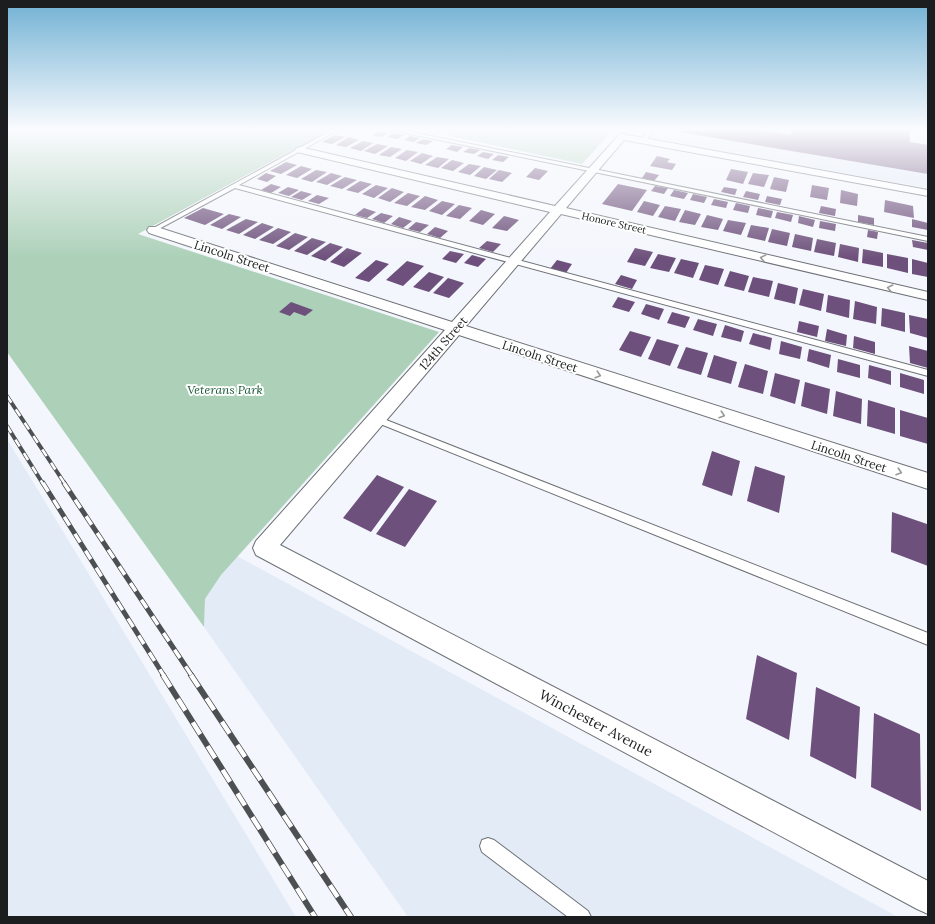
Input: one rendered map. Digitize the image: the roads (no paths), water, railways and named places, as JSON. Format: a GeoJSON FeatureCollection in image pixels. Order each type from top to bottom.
{"type":"FeatureCollection","features":[{"type":"Feature","properties":{"kind":"street","name":"Honore Street"},"geometry":{"type":"LineString","coordinates":[[395,172],[928,296]]}},
{"type":"Feature","properties":{"kind":"street","name":"124th Street"},"geometry":{"type":"LineString","coordinates":[[264,548],[591,172]]}},
{"type":"Feature","properties":{"kind":"street"},"geometry":{"type":"LineString","coordinates":[[814,172],[928,193]]}},
{"type":"Feature","properties":{"kind":"street","name":"Lincoln Street"},"geometry":{"type":"LineString","coordinates":[[153,230],[928,481]]}},
{"type":"Feature","properties":{"kind":"street","name":"Winchester Avenue"},"geometry":{"type":"LineString","coordinates":[[264,548],[928,898]]}},
{"type":"Feature","properties":{"kind":"lane"},"geometry":{"type":"LineString","coordinates":[[153,230],[260,172]]}},
{"type":"Feature","properties":{"kind":"lane"},"geometry":{"type":"LineString","coordinates":[[598,172],[928,239]]}},
{"type":"Feature","properties":{"kind":"lane"},"geometry":{"type":"LineString","coordinates":[[235,186],[928,373]]}},
{"type":"Feature","properties":{"kind":"lane"},"geometry":{"type":"LineString","coordinates":[[376,419],[928,639]]}},
{"type":"Feature","properties":{"kind":"lane"},"geometry":{"type":"LineString","coordinates":[[488,846],[582,917]]}},
{"type":"Feature","properties":{"kind":"railway"},"geometry":{"type":"LineString","coordinates":[[7,396],[65,484]]}},
{"type":"Feature","properties":{"kind":"railway"},"geometry":{"type":"LineString","coordinates":[[7,426],[43,484]]}},
{"type":"Feature","properties":{"kind":"railway"},"geometry":{"type":"LineString","coordinates":[[43,483],[164,676]]}},
{"type":"Feature","properties":{"kind":"railway"},"geometry":{"type":"LineString","coordinates":[[64,483],[192,676]]}},
{"type":"Feature","properties":{"kind":"railway"},"geometry":{"type":"LineString","coordinates":[[163,675],[315,917]]}},
{"type":"Feature","properties":{"kind":"railway"},"geometry":{"type":"LineString","coordinates":[[191,675],[351,917]]}},
{"type":"Feature","properties":{"kind":"park label","name":"Veterans Park"},"geometry":{"type":"Point","coordinates":[225,389]}}]}
